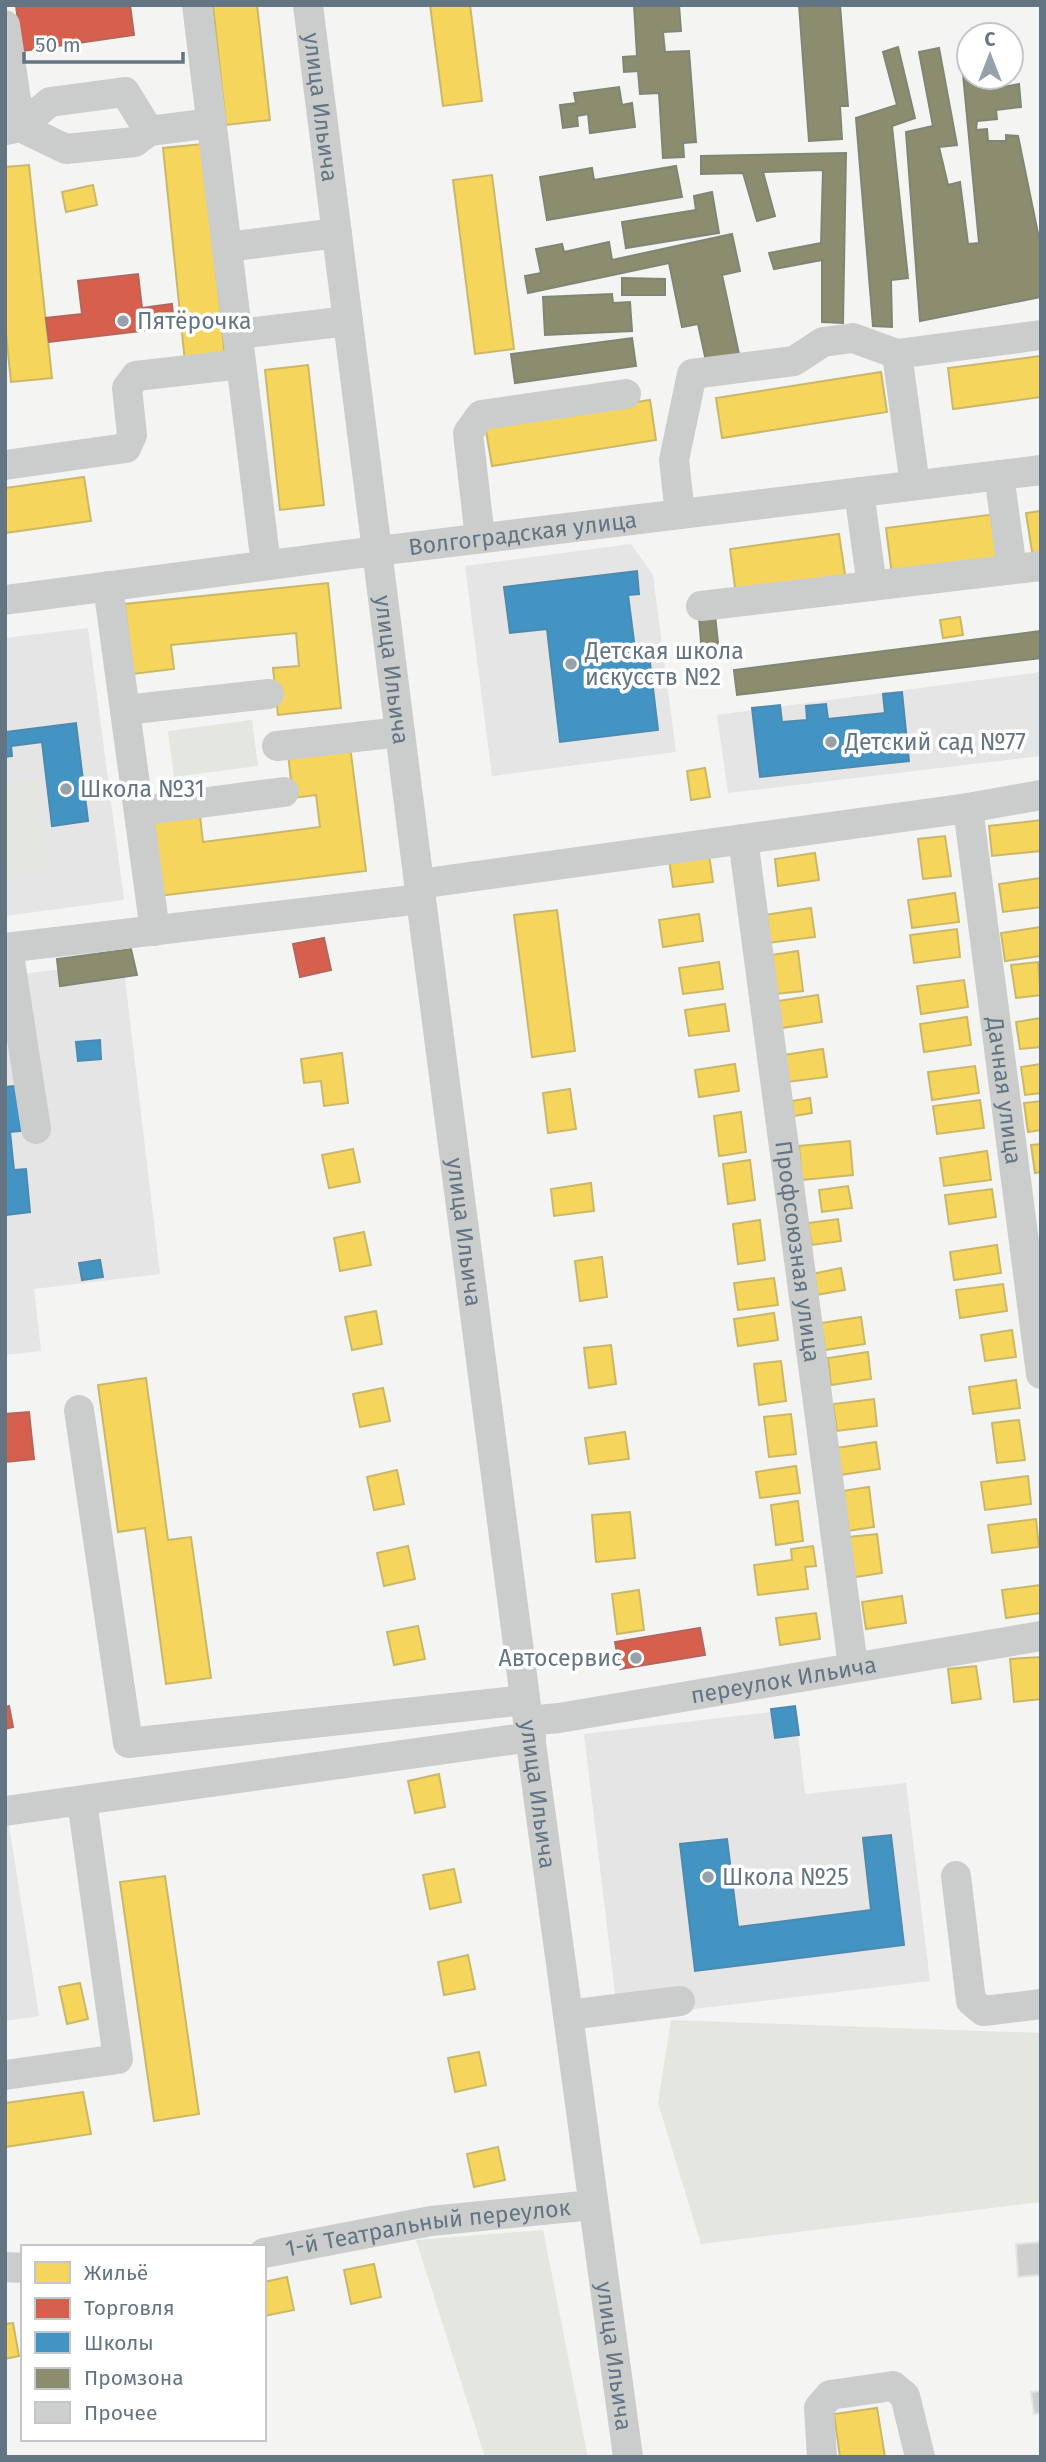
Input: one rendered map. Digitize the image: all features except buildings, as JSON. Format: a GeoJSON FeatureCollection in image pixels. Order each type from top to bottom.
{"type":"FeatureCollection","features":[{"type":"Feature","properties":{"kind":"street"},"geometry":{"type":"LineString","coordinates":[[197,5],[266,565]]}},
{"type":"Feature","properties":{"kind":"street","name":"улица Ильича"},"geometry":{"type":"LineString","coordinates":[[308,5],[420,892],[628,2457]]}},
{"type":"Feature","properties":{"kind":"street"},"geometry":{"type":"LineString","coordinates":[[5,25],[12,128]]}},
{"type":"Feature","properties":{"kind":"street"},"geometry":{"type":"LineString","coordinates":[[12,128],[50,102],[125,92],[149,131]]}},
{"type":"Feature","properties":{"kind":"street"},"geometry":{"type":"LineString","coordinates":[[12,128],[66,149],[135,142],[149,131],[212,123]]}},
{"type":"Feature","properties":{"kind":"street"},"geometry":{"type":"LineString","coordinates":[[227,247],[337,233]]}},
{"type":"Feature","properties":{"kind":"street"},"geometry":{"type":"LineString","coordinates":[[238,334],[348,321]]}},
{"type":"Feature","properties":{"kind":"street"},"geometry":{"type":"LineString","coordinates":[[680,514],[674,460],[692,374],[794,361],[823,342],[853,338],[897,354],[1041,335]]}},
{"type":"Feature","properties":{"kind":"street"},"geometry":{"type":"LineString","coordinates":[[897,354],[915,485]]}},
{"type":"Feature","properties":{"kind":"street"},"geometry":{"type":"LineString","coordinates":[[5,465],[126,448],[132,435],[127,388],[136,376],[241,364]]}},
{"type":"Feature","properties":{"kind":"street"},"geometry":{"type":"LineString","coordinates":[[480,538],[468,433],[481,415],[626,394]]}},
{"type":"Feature","properties":{"kind":"street","name":"Волгоградская улица"},"geometry":{"type":"LineString","coordinates":[[5,600],[480,538],[1041,470]]}},
{"type":"Feature","properties":{"kind":"street"},"geometry":{"type":"LineString","coordinates":[[701,606],[1026,568],[999,475]]}},
{"type":"Feature","properties":{"kind":"street"},"geometry":{"type":"LineString","coordinates":[[859,492],[872,586]]}},
{"type":"Feature","properties":{"kind":"street"},"geometry":{"type":"LineString","coordinates":[[108,586],[155,930]]}},
{"type":"Feature","properties":{"kind":"street"},"geometry":{"type":"LineString","coordinates":[[125,710],[269,694]]}},
{"type":"Feature","properties":{"kind":"street"},"geometry":{"type":"LineString","coordinates":[[276,746],[400,732]]}},
{"type":"Feature","properties":{"kind":"street"},"geometry":{"type":"LineString","coordinates":[[139,811],[284,792]]}},
{"type":"Feature","properties":{"kind":"street"},"geometry":{"type":"LineString","coordinates":[[36,1129],[17,1081],[7,948],[420,892],[743,839],[968,808],[1041,795]]}},
{"type":"Feature","properties":{"kind":"street","name":"Дачная улица"},"geometry":{"type":"LineString","coordinates":[[968,808],[1041,1374]]}},
{"type":"Feature","properties":{"kind":"street","name":"Профсоюзная улица"},"geometry":{"type":"LineString","coordinates":[[743,839],[853,1666]]}},
{"type":"Feature","properties":{"kind":"street"},"geometry":{"type":"LineString","coordinates":[[79,1410],[128,1744],[528,1719]]}},
{"type":"Feature","properties":{"kind":"street","name":"переулок Ильича"},"geometry":{"type":"LineString","coordinates":[[528,1719],[559,1718],[1041,1636]]}},
{"type":"Feature","properties":{"kind":"street"},"geometry":{"type":"LineString","coordinates":[[5,1811],[82,1801],[528,1719]]}},
{"type":"Feature","properties":{"kind":"street"},"geometry":{"type":"LineString","coordinates":[[5,2075],[118,2059],[82,1801]]}},
{"type":"Feature","properties":{"kind":"street"},"geometry":{"type":"LineString","coordinates":[[956,1876],[971,2001],[983,2011],[1041,2004]]}},
{"type":"Feature","properties":{"kind":"street"},"geometry":{"type":"LineString","coordinates":[[568,2015],[680,2001]]}},
{"type":"Feature","properties":{"kind":"street","name":"1-й Театральный переулок"},"geometry":{"type":"LineString","coordinates":[[266,2253],[431,2221],[593,2205]]}},
{"type":"Feature","properties":{"kind":"street"},"geometry":{"type":"LineString","coordinates":[[822,2457],[818,2408],[830,2395],[893,2386],[905,2396],[920,2457]]}},
{"type":"Feature","properties":{"kind":"shaded area","name":"Детская школа искусств №2"},"geometry":{"type":"Polygon","coordinates":[[[631,544],[653,575],[676,752],[492,776],[465,566],[631,544]]]}},
{"type":"Feature","properties":{"kind":"shaded area"},"geometry":{"type":"Polygon","coordinates":[[[88,628],[124,900],[5,916],[5,638],[88,628]]]}},
{"type":"Feature","properties":{"kind":"shaded area"},"geometry":{"type":"Polygon","coordinates":[[[1041,672],[1041,756],[728,793],[717,715],[1041,672]]]}},
{"type":"Feature","properties":{"kind":"shaded area"},"geometry":{"type":"Polygon","coordinates":[[[252,720],[258,766],[174,777],[168,731],[252,720]]]}},
{"type":"Feature","properties":{"kind":"shaded area"},"geometry":{"type":"Polygon","coordinates":[[[36,779],[48,873],[5,878],[5,783],[36,779]]]}},
{"type":"Feature","properties":{"kind":"shaded area"},"geometry":{"type":"Polygon","coordinates":[[[123,962],[160,1274],[34,1289],[41,1351],[5,1355],[5,976],[123,962]]]}},
{"type":"Feature","properties":{"kind":"shaded area"},"geometry":{"type":"Polygon","coordinates":[[[795,1709],[805,1794],[906,1783],[930,1981],[618,2018],[584,1734],[795,1709]]]}},
{"type":"Feature","properties":{"kind":"shaded area"},"geometry":{"type":"Polygon","coordinates":[[[9,1825],[39,2016],[5,2021],[5,1826],[9,1825]]]}},
{"type":"Feature","properties":{"kind":"shaded area"},"geometry":{"type":"Polygon","coordinates":[[[671,2020],[1041,2033],[1041,2202],[701,2244],[658,2103],[671,2020]]]}},
{"type":"Feature","properties":{"kind":"shaded area"},"geometry":{"type":"Polygon","coordinates":[[[543,2230],[588,2457],[485,2457],[416,2240],[543,2230]]]}},
{"type":"Feature","properties":{"kind":"place","name":"Пятёрочка"},"geometry":{"type":"Point","coordinates":[123,321]}},
{"type":"Feature","properties":{"kind":"place","name":"Детская школа искусств №2"},"geometry":{"type":"Point","coordinates":[571,664]}},
{"type":"Feature","properties":{"kind":"place","name":"Детский сад №77"},"geometry":{"type":"Point","coordinates":[831,742]}},
{"type":"Feature","properties":{"kind":"place","name":"Школа №31"},"geometry":{"type":"Point","coordinates":[66,789]}},
{"type":"Feature","properties":{"kind":"place","name":"Автосервис"},"geometry":{"type":"Point","coordinates":[636,1658]}},
{"type":"Feature","properties":{"kind":"place","name":"Школа №25"},"geometry":{"type":"Point","coordinates":[708,1877]}}]}
